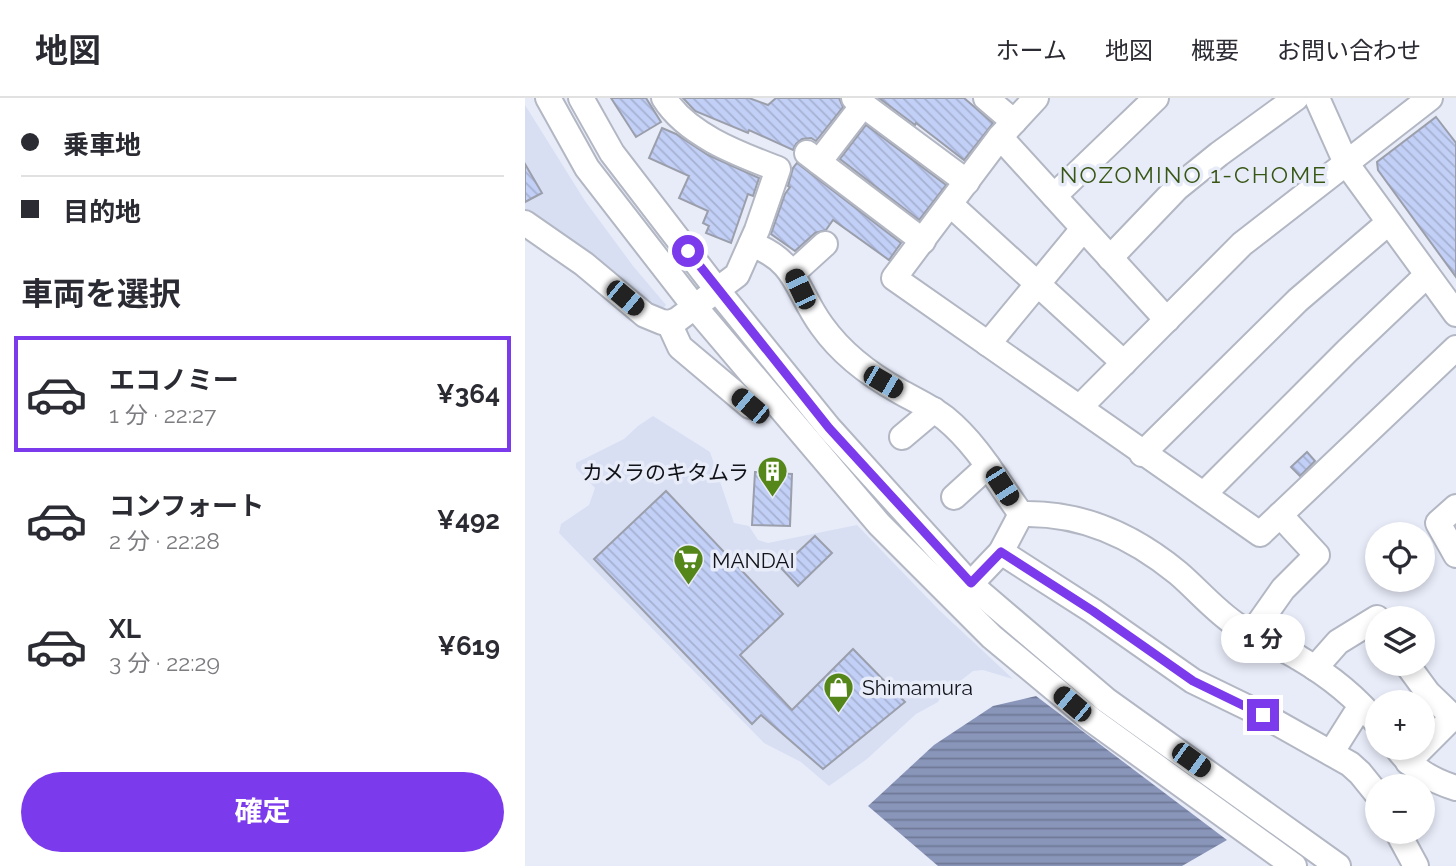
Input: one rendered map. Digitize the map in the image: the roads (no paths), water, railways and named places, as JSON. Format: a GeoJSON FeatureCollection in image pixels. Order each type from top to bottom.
{"type":"FeatureCollection","features":[{"type":"Feature","properties":{"kind":"street"},"geometry":{"type":"LineString","coordinates":[[548,98],[587,168],[694,306],[879,524],[1106,700],[1338,866]]}},
{"type":"Feature","properties":{"kind":"street"},"geometry":{"type":"LineString","coordinates":[[581,98],[612,153],[718,291],[963,591],[992,637],[1092,720],[1294,866]]}},
{"type":"Feature","properties":{"kind":"street"},"geometry":{"type":"LineString","coordinates":[[525,223],[584,264],[645,315],[661,322],[677,320],[737,275],[778,169],[689,127],[664,98]]}},
{"type":"Feature","properties":{"kind":"street"},"geometry":{"type":"LineString","coordinates":[[986,98],[1054,196],[1167,320]]}},
{"type":"Feature","properties":{"kind":"street"},"geometry":{"type":"LineString","coordinates":[[1036,98],[1007,129],[887,286],[988,344],[1260,534],[1456,348]]}},
{"type":"Feature","properties":{"kind":"street"},"geometry":{"type":"LineString","coordinates":[[1054,196],[1156,98]]}},
{"type":"Feature","properties":{"kind":"street"},"geometry":{"type":"LineString","coordinates":[[1110,258],[1177,188],[1296,98]]}},
{"type":"Feature","properties":{"kind":"street"},"geometry":{"type":"LineString","coordinates":[[1317,98],[1346,163],[1456,314]]}},
{"type":"Feature","properties":{"kind":"street"},"geometry":{"type":"LineString","coordinates":[[1080,407],[1242,244],[1346,163],[1401,108],[1430,98]]}},
{"type":"Feature","properties":{"kind":"street"},"geometry":{"type":"LineString","coordinates":[[923,241],[813,157],[859,102],[967,182]]}},
{"type":"Feature","properties":{"kind":"street"},"geometry":{"type":"LineString","coordinates":[[950,204],[1124,363]]}},
{"type":"Feature","properties":{"kind":"street"},"geometry":{"type":"LineString","coordinates":[[1142,454],[1298,300],[1388,223]]}},
{"type":"Feature","properties":{"kind":"street"},"geometry":{"type":"LineString","coordinates":[[988,344],[1083,229]]}},
{"type":"Feature","properties":{"kind":"street"},"geometry":{"type":"LineString","coordinates":[[751,244],[775,256],[793,274],[815,316],[838,345],[868,372],[934,410],[964,435],[1021,514]]}},
{"type":"Feature","properties":{"kind":"street"},"geometry":{"type":"LineString","coordinates":[[793,274],[825,244]]}},
{"type":"Feature","properties":{"kind":"street"},"geometry":{"type":"LineString","coordinates":[[1204,494],[1346,351],[1427,275]]}},
{"type":"Feature","properties":{"kind":"street"},"geometry":{"type":"LineString","coordinates":[[669,323],[680,347],[750,406]]}},
{"type":"Feature","properties":{"kind":"street"},"geometry":{"type":"LineString","coordinates":[[902,437],[934,410]]}},
{"type":"Feature","properties":{"kind":"street"},"geometry":{"type":"LineString","coordinates":[[954,497],[988,466]]}},
{"type":"Feature","properties":{"kind":"street"},"geometry":{"type":"LineString","coordinates":[[1456,507],[1438,523],[1456,555]]}},
{"type":"Feature","properties":{"kind":"street"},"geometry":{"type":"LineString","coordinates":[[963,591],[1001,552],[1021,514]]}},
{"type":"Feature","properties":{"kind":"street"},"geometry":{"type":"LineString","coordinates":[[1021,514],[1056,514],[1076,518],[1099,525],[1131,541],[1179,574],[1218,611],[1315,668],[1365,710]]}},
{"type":"Feature","properties":{"kind":"street"},"geometry":{"type":"LineString","coordinates":[[1252,633],[1283,590],[1317,555],[1280,516]]}},
{"type":"Feature","properties":{"kind":"street"},"geometry":{"type":"LineString","coordinates":[[1001,552],[1093,611],[1193,681],[1263,715],[1331,753],[1365,779]]}},
{"type":"Feature","properties":{"kind":"street"},"geometry":{"type":"LineString","coordinates":[[1315,668],[1338,642],[1365,623]]}},
{"type":"Feature","properties":{"kind":"street"},"geometry":{"type":"LineString","coordinates":[[1435,700],[1453,717],[1435,730]]}},
{"type":"Feature","properties":{"kind":"street"},"geometry":{"type":"LineString","coordinates":[[1331,753],[1355,715],[1365,715]]}},
{"type":"Feature","properties":{"kind":"street"},"geometry":{"type":"LineString","coordinates":[[1407,760],[1418,772],[1456,788]]}},
{"type":"Feature","properties":{"kind":"street"},"geometry":{"type":"LineString","coordinates":[[1404,844],[1416,866]]}},
{"type":"Feature","properties":{"kind":"water"},"geometry":{"type":"Polygon","coordinates":[[[1036,696],[1227,840],[1182,866],[938,866],[868,806],[934,745],[993,706],[1036,696]]]}},
{"type":"Feature","properties":{"kind":"place","name":"カメラのキタムラ"},"geometry":{"type":"Point","coordinates":[772,499]}},
{"type":"Feature","properties":{"kind":"place","name":"MANDAI"},"geometry":{"type":"Point","coordinates":[689,587]}},
{"type":"Feature","properties":{"kind":"place","name":"Shimamura"},"geometry":{"type":"Point","coordinates":[839,714]}},
{"type":"Feature","properties":{"kind":"district","name":"NOZOMINO 1-CHOME"},"geometry":{"type":"Point","coordinates":[1194,174]}}]}
